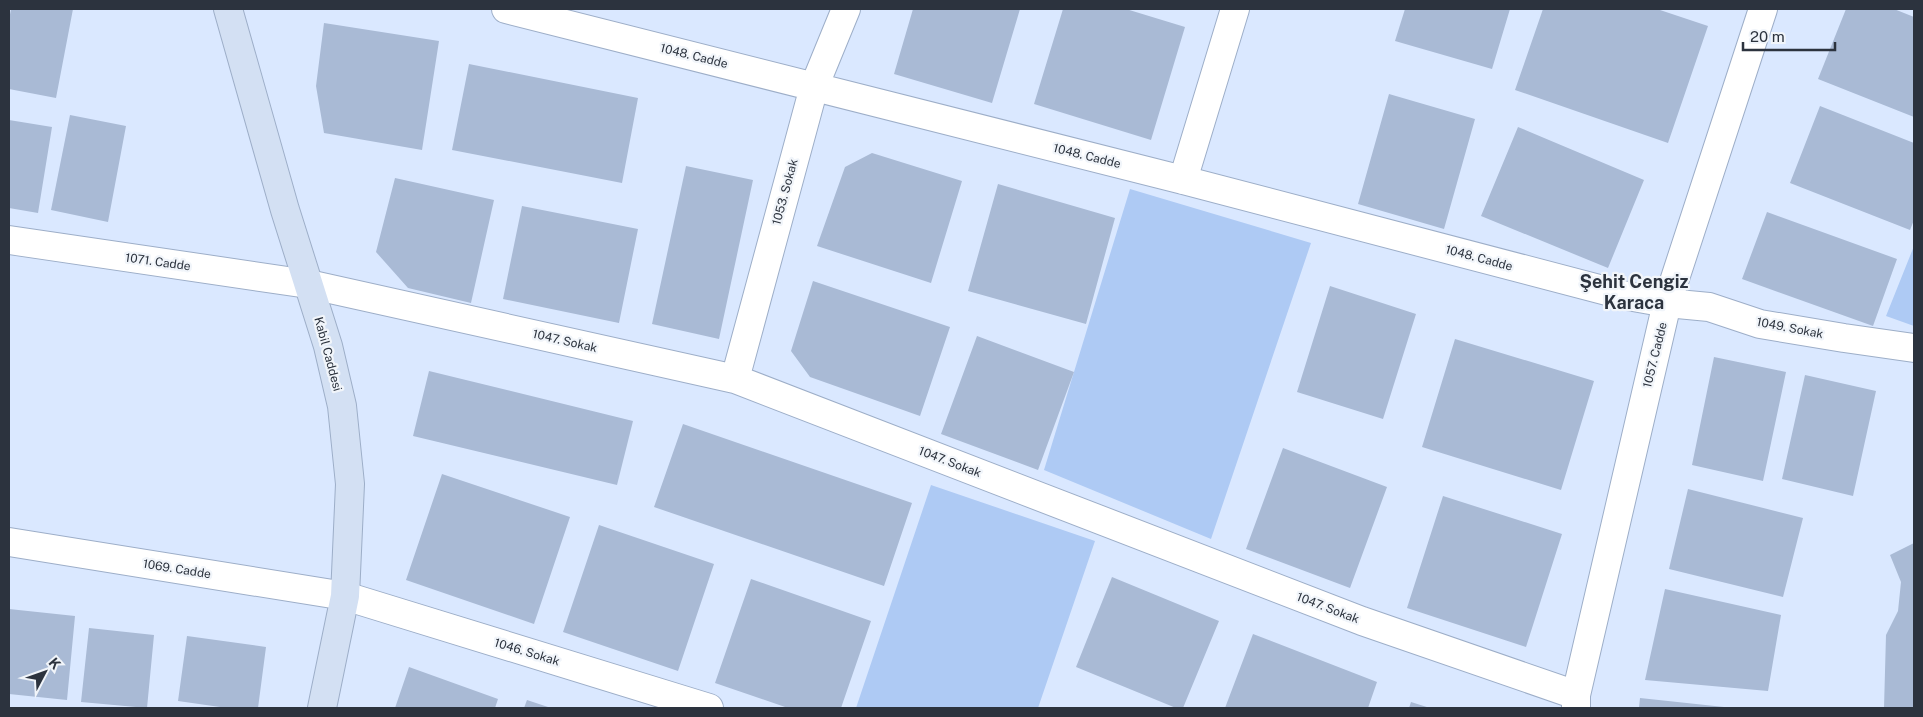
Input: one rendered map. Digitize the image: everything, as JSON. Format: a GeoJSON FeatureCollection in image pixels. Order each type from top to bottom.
{"type":"FeatureCollection","features":[{"type":"Feature","properties":{"kind":"main road","name":"Kabil Caddesi"},"geometry":{"type":"LineString","coordinates":[[228,9],[262,131],[328,346],[342,406],[350,484],[345,596],[322,708]]}},
{"type":"Feature","properties":{"kind":"street","name":"1048. Cadde"},"geometry":{"type":"LineString","coordinates":[[506,9],[1183,180],[1622,295],[1667,302]]}},
{"type":"Feature","properties":{"kind":"street","name":"1053. Sokak"},"geometry":{"type":"LineString","coordinates":[[735,379],[814,87],[846,9]]}},
{"type":"Feature","properties":{"kind":"street"},"geometry":{"type":"LineString","coordinates":[[1183,180],[1234,9]]}},
{"type":"Feature","properties":{"kind":"street","name":"1057. Cadde"},"geometry":{"type":"LineString","coordinates":[[1576,701],[1667,302],[1763,9]]}},
{"type":"Feature","properties":{"kind":"street","name":"1071. Cadde"},"geometry":{"type":"LineString","coordinates":[[9,240],[308,284]]}},
{"type":"Feature","properties":{"kind":"street","name":"1047. Sokak"},"geometry":{"type":"LineString","coordinates":[[308,284],[735,379],[1362,621],[1576,701]]}},
{"type":"Feature","properties":{"kind":"street","name":"1049. Sokak"},"geometry":{"type":"LineString","coordinates":[[1667,302],[1710,307],[1760,324],[1914,348]]}},
{"type":"Feature","properties":{"kind":"street","name":"1069. Cadde"},"geometry":{"type":"LineString","coordinates":[[9,542],[345,596]]}},
{"type":"Feature","properties":{"kind":"street","name":"1046. Sokak"},"geometry":{"type":"LineString","coordinates":[[345,596],[709,708]]}},
{"type":"Feature","properties":{"kind":"shaded area"},"geometry":{"type":"Polygon","coordinates":[[[1130,189],[1311,243],[1211,539],[1044,470],[1130,189]]]}},
{"type":"Feature","properties":{"kind":"shaded area"},"geometry":{"type":"Polygon","coordinates":[[[1914,246],[1914,326],[1886,316],[1914,246]]]}},
{"type":"Feature","properties":{"kind":"shaded area"},"geometry":{"type":"Polygon","coordinates":[[[931,485],[1095,541],[1038,708],[856,708],[931,485]]]}},
{"type":"Feature","properties":{"kind":"building"},"geometry":{"type":"Polygon","coordinates":[[[11,9],[73,9],[56,98],[9,89],[9,20],[11,9]]]}},
{"type":"Feature","properties":{"kind":"building"},"geometry":{"type":"Polygon","coordinates":[[[913,9],[1020,9],[992,103],[894,74],[913,9]]]}},
{"type":"Feature","properties":{"kind":"building"},"geometry":{"type":"Polygon","coordinates":[[[1063,9],[1126,9],[1185,27],[1151,140],[1034,104],[1063,9]]]}},
{"type":"Feature","properties":{"kind":"building"},"geometry":{"type":"Polygon","coordinates":[[[1405,9],[1510,9],[1492,69],[1395,41],[1405,9]]]}},
{"type":"Feature","properties":{"kind":"building"},"geometry":{"type":"Polygon","coordinates":[[[1543,9],[1657,9],[1708,26],[1668,143],[1515,90],[1543,9]]]}},
{"type":"Feature","properties":{"kind":"building"},"geometry":{"type":"Polygon","coordinates":[[[1846,9],[1894,9],[1914,17],[1914,117],[1818,79],[1846,9]]]}},
{"type":"Feature","properties":{"kind":"building"},"geometry":{"type":"Polygon","coordinates":[[[324,23],[439,41],[422,150],[324,133],[316,86],[324,23]]]}},
{"type":"Feature","properties":{"kind":"building"},"geometry":{"type":"Polygon","coordinates":[[[469,64],[638,98],[622,183],[452,150],[469,64]]]}},
{"type":"Feature","properties":{"kind":"building"},"geometry":{"type":"Polygon","coordinates":[[[1389,94],[1475,119],[1444,229],[1358,204],[1389,94]]]}},
{"type":"Feature","properties":{"kind":"building"},"geometry":{"type":"Polygon","coordinates":[[[1820,106],[1914,143],[1914,220],[1910,230],[1790,183],[1820,106]]]}},
{"type":"Feature","properties":{"kind":"building"},"geometry":{"type":"Polygon","coordinates":[[[70,115],[126,126],[108,222],[51,210],[70,115]]]}},
{"type":"Feature","properties":{"kind":"building"},"geometry":{"type":"Polygon","coordinates":[[[9,120],[52,127],[38,213],[9,208],[9,120]]]}},
{"type":"Feature","properties":{"kind":"building"},"geometry":{"type":"Polygon","coordinates":[[[1518,127],[1644,180],[1608,268],[1481,216],[1518,127]]]}},
{"type":"Feature","properties":{"kind":"building"},"geometry":{"type":"Polygon","coordinates":[[[872,153],[962,181],[931,283],[817,246],[845,167],[872,153]]]}},
{"type":"Feature","properties":{"kind":"building"},"geometry":{"type":"Polygon","coordinates":[[[686,166],[753,180],[719,339],[652,324],[686,166]]]}},
{"type":"Feature","properties":{"kind":"building"},"geometry":{"type":"Polygon","coordinates":[[[395,178],[494,200],[471,303],[408,288],[376,252],[395,178]]]}},
{"type":"Feature","properties":{"kind":"building"},"geometry":{"type":"Polygon","coordinates":[[[998,184],[1115,218],[1086,324],[968,291],[998,184]]]}},
{"type":"Feature","properties":{"kind":"building"},"geometry":{"type":"Polygon","coordinates":[[[522,206],[638,229],[619,323],[503,299],[522,206]]]}},
{"type":"Feature","properties":{"kind":"building"},"geometry":{"type":"Polygon","coordinates":[[[1767,212],[1897,259],[1873,326],[1742,279],[1767,212]]]}},
{"type":"Feature","properties":{"kind":"building"},"geometry":{"type":"Polygon","coordinates":[[[813,281],[950,327],[920,416],[810,377],[791,351],[813,281]]]}},
{"type":"Feature","properties":{"kind":"building"},"geometry":{"type":"Polygon","coordinates":[[[1330,286],[1416,314],[1383,419],[1297,392],[1330,286]]]}},
{"type":"Feature","properties":{"kind":"building"},"geometry":{"type":"Polygon","coordinates":[[[977,336],[1074,372],[1038,470],[941,434],[977,336]]]}},
{"type":"Feature","properties":{"kind":"building"},"geometry":{"type":"Polygon","coordinates":[[[1455,339],[1594,381],[1561,490],[1422,447],[1455,339]]]}},
{"type":"Feature","properties":{"kind":"building"},"geometry":{"type":"Polygon","coordinates":[[[1714,357],[1786,372],[1763,481],[1692,465],[1714,357]]]}},
{"type":"Feature","properties":{"kind":"building"},"geometry":{"type":"Polygon","coordinates":[[[429,371],[633,421],[617,485],[413,436],[429,371]]]}},
{"type":"Feature","properties":{"kind":"building"},"geometry":{"type":"Polygon","coordinates":[[[1805,375],[1876,391],[1853,496],[1782,479],[1805,375]]]}},
{"type":"Feature","properties":{"kind":"building"},"geometry":{"type":"Polygon","coordinates":[[[683,424],[912,503],[884,586],[654,507],[683,424]]]}},
{"type":"Feature","properties":{"kind":"building"},"geometry":{"type":"Polygon","coordinates":[[[1283,448],[1387,487],[1350,588],[1246,549],[1283,448]]]}},
{"type":"Feature","properties":{"kind":"building"},"geometry":{"type":"Polygon","coordinates":[[[442,474],[570,517],[534,624],[406,580],[442,474]]]}},
{"type":"Feature","properties":{"kind":"building"},"geometry":{"type":"Polygon","coordinates":[[[1688,489],[1803,518],[1783,597],[1669,569],[1688,489]]]}},
{"type":"Feature","properties":{"kind":"building"},"geometry":{"type":"Polygon","coordinates":[[[1443,496],[1562,534],[1526,647],[1407,608],[1443,496]]]}},
{"type":"Feature","properties":{"kind":"building"},"geometry":{"type":"Polygon","coordinates":[[[599,525],[714,564],[678,671],[563,632],[599,525]]]}},
{"type":"Feature","properties":{"kind":"building"},"geometry":{"type":"Polygon","coordinates":[[[1914,543],[1914,708],[1884,708],[1886,635],[1898,611],[1901,582],[1890,555],[1914,543]]]}},
{"type":"Feature","properties":{"kind":"building"},"geometry":{"type":"Polygon","coordinates":[[[1112,577],[1219,621],[1183,708],[1176,708],[1076,667],[1112,577]]]}},
{"type":"Feature","properties":{"kind":"building"},"geometry":{"type":"Polygon","coordinates":[[[751,579],[871,621],[841,708],[788,708],[715,683],[751,579]]]}},
{"type":"Feature","properties":{"kind":"building"},"geometry":{"type":"Polygon","coordinates":[[[1665,589],[1781,615],[1768,691],[1645,680],[1665,589]]]}},
{"type":"Feature","properties":{"kind":"building"},"geometry":{"type":"Polygon","coordinates":[[[9,609],[75,616],[67,700],[9,694],[9,609]]]}},
{"type":"Feature","properties":{"kind":"building"},"geometry":{"type":"Polygon","coordinates":[[[89,628],[154,635],[147,708],[81,702],[89,628]]]}},
{"type":"Feature","properties":{"kind":"building"},"geometry":{"type":"Polygon","coordinates":[[[1253,634],[1377,682],[1368,708],[1225,708],[1253,634]]]}},
{"type":"Feature","properties":{"kind":"building"},"geometry":{"type":"Polygon","coordinates":[[[187,636],[266,647],[258,708],[227,708],[178,701],[187,636]]]}},
{"type":"Feature","properties":{"kind":"building"},"geometry":{"type":"Polygon","coordinates":[[[409,667],[498,699],[495,708],[395,708],[409,667]]]}},
{"type":"Feature","properties":{"kind":"building"},"geometry":{"type":"Polygon","coordinates":[[[1640,698],[1724,707],[1724,708],[1639,708],[1640,698]]]}},
{"type":"Feature","properties":{"kind":"building"},"geometry":{"type":"Polygon","coordinates":[[[527,700],[551,708],[524,708],[527,700]]]}},
{"type":"Feature","properties":{"kind":"building"},"geometry":{"type":"Polygon","coordinates":[[[1411,702],[1430,708],[1409,708],[1411,702]]]}},
{"type":"Feature","properties":{"kind":"district","name":"Şehit Cengiz Karaca"},"geometry":{"type":"Point","coordinates":[1634,292]}}]}
